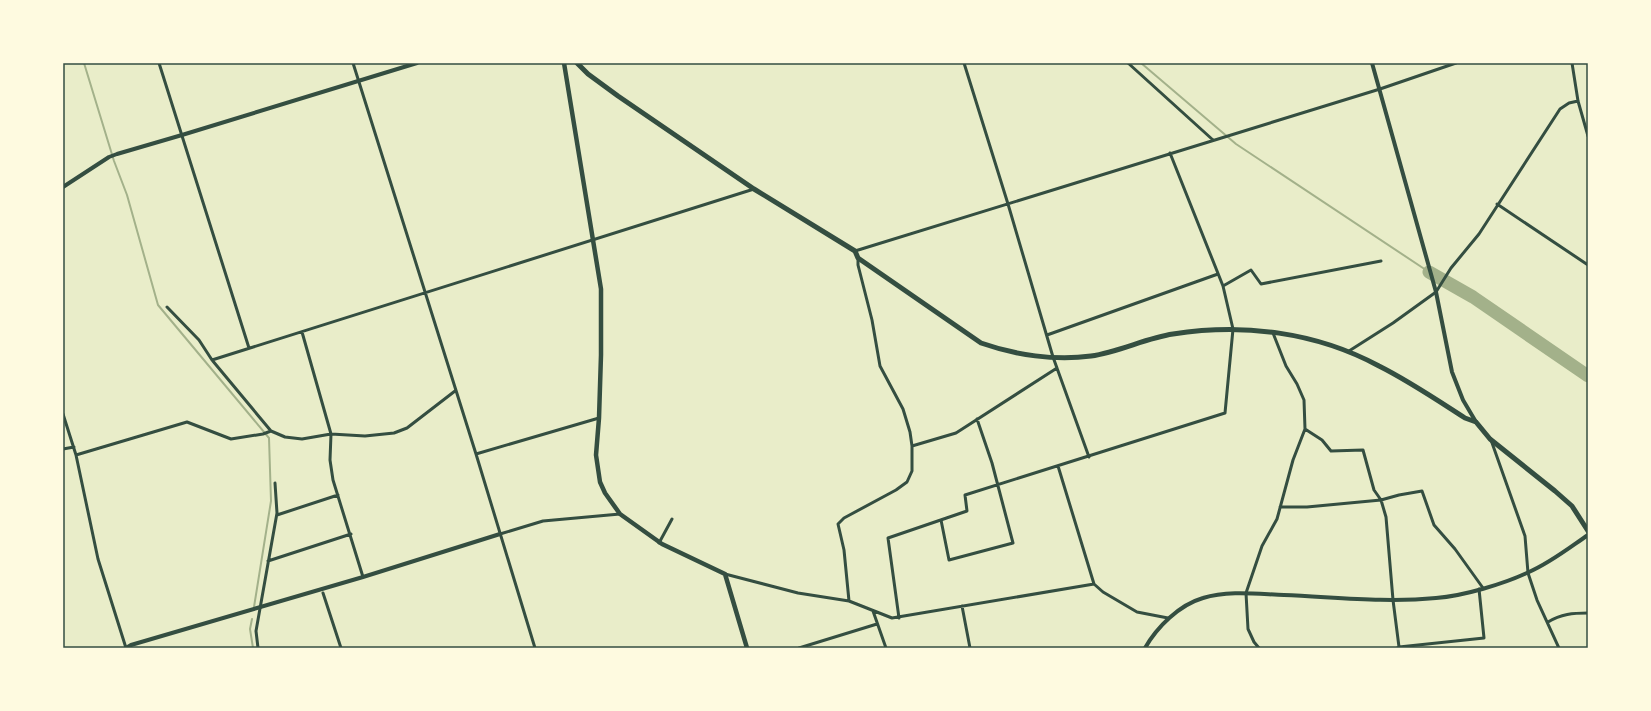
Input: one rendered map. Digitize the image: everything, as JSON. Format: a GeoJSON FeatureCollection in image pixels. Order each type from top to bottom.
{"type":"FeatureCollection","features":[{"type":"Feature","properties":{"kind":"main road"},"geometry":{"type":"LineString","coordinates":[[564,63],[601,288],[601,355],[596,455],[600,482],[605,493],[620,514],[659,543],[726,574],[747,648]]}},
{"type":"Feature","properties":{"kind":"main road"},"geometry":{"type":"LineString","coordinates":[[577,63],[588,74],[618,96],[754,189],[854,251],[858,258],[981,343],[998,349],[1027,355],[1053,357],[1092,356],[1172,334],[1201,330],[1233,329],[1291,334],[1316,340],[1349,351],[1379,365],[1465,418],[1476,422],[1490,439],[1572,506],[1588,531]]}},
{"type":"Feature","properties":{"kind":"street"},"geometry":{"type":"LineString","coordinates":[[159,63],[249,348]]}},
{"type":"Feature","properties":{"kind":"street"},"geometry":{"type":"LineString","coordinates":[[353,63],[426,293],[535,648]]}},
{"type":"Feature","properties":{"kind":"street"},"geometry":{"type":"LineString","coordinates":[[63,186],[116,154],[417,63]]}},
{"type":"Feature","properties":{"kind":"street"},"geometry":{"type":"LineString","coordinates":[[964,63],[1008,204],[1053,357],[1089,457]]}},
{"type":"Feature","properties":{"kind":"street"},"geometry":{"type":"LineString","coordinates":[[1128,63],[1213,140]]}},
{"type":"Feature","properties":{"kind":"street"},"geometry":{"type":"LineString","coordinates":[[1372,63],[1436,292],[1452,372],[1463,400],[1476,422]]}},
{"type":"Feature","properties":{"kind":"street"},"geometry":{"type":"LineString","coordinates":[[854,251],[1170,154],[1456,63]]}},
{"type":"Feature","properties":{"kind":"street"},"geometry":{"type":"LineString","coordinates":[[1572,63],[1578,101],[1588,136]]}},
{"type":"Feature","properties":{"kind":"street"},"geometry":{"type":"LineString","coordinates":[[1349,351],[1394,323],[1436,292],[1451,268],[1479,234],[1497,204],[1560,109],[1569,102],[1578,101]]}},
{"type":"Feature","properties":{"kind":"street"},"geometry":{"type":"LineString","coordinates":[[899,618],[888,538],[967,511],[965,495],[1226,413],[1233,329],[1223,286],[1170,154]]}},
{"type":"Feature","properties":{"kind":"street"},"geometry":{"type":"LineString","coordinates":[[212,360],[594,241],[754,189]]}},
{"type":"Feature","properties":{"kind":"street"},"geometry":{"type":"LineString","coordinates":[[1497,204],[1588,265]]}},
{"type":"Feature","properties":{"kind":"street"},"geometry":{"type":"LineString","coordinates":[[849,601],[844,550],[838,524],[844,518],[896,490],[907,482],[912,471],[912,446],[903,409],[880,366],[872,320],[858,265],[858,258]]}},
{"type":"Feature","properties":{"kind":"street"},"geometry":{"type":"LineString","coordinates":[[1223,286],[1251,270],[1261,284],[1381,260]]}},
{"type":"Feature","properties":{"kind":"street"},"geometry":{"type":"LineString","coordinates":[[1047,335],[1218,274]]}},
{"type":"Feature","properties":{"kind":"street"},"geometry":{"type":"LineString","coordinates":[[167,307],[199,340],[212,360],[270,431],[285,437],[302,439],[331,434],[365,436],[394,433],[407,428],[455,391]]}},
{"type":"Feature","properties":{"kind":"street"},"geometry":{"type":"LineString","coordinates":[[302,332],[331,434],[330,460],[333,480],[364,577]]}},
{"type":"Feature","properties":{"kind":"street"},"geometry":{"type":"LineString","coordinates":[[1260,648],[1254,642],[1248,629],[1246,593],[1262,546],[1277,519],[1294,460],[1305,429],[1304,400],[1297,384],[1286,366],[1273,333]]}},
{"type":"Feature","properties":{"kind":"street"},"geometry":{"type":"LineString","coordinates":[[912,446],[956,433],[1057,368]]}},
{"type":"Feature","properties":{"kind":"street"},"geometry":{"type":"LineString","coordinates":[[63,414],[76,455],[98,559],[126,648],[131,645],[364,577],[543,521],[620,514]]}},
{"type":"Feature","properties":{"kind":"street"},"geometry":{"type":"LineString","coordinates":[[476,454],[599,418]]}},
{"type":"Feature","properties":{"kind":"street"},"geometry":{"type":"LineString","coordinates":[[941,520],[949,560],[1013,543],[998,485],[978,419]]}},
{"type":"Feature","properties":{"kind":"street"},"geometry":{"type":"LineString","coordinates":[[76,455],[187,422],[231,439],[263,434],[270,431]]}},
{"type":"Feature","properties":{"kind":"street"},"geometry":{"type":"LineString","coordinates":[[1280,507],[1307,507],[1381,500],[1422,491],[1434,525],[1455,549],[1481,589],[1484,638],[1398,647],[1392,600],[1386,517],[1381,500],[1374,490],[1363,450],[1331,451],[1322,440],[1305,429]]}},
{"type":"Feature","properties":{"kind":"street"},"geometry":{"type":"LineString","coordinates":[[1490,439],[1525,536],[1528,573],[1537,600],[1559,648]]}},
{"type":"Feature","properties":{"kind":"street"},"geometry":{"type":"LineString","coordinates":[[63,450],[74,447]]}},
{"type":"Feature","properties":{"kind":"street"},"geometry":{"type":"LineString","coordinates":[[1058,466],[1094,584],[1103,592],[1137,612],[1168,618]]}},
{"type":"Feature","properties":{"kind":"street"},"geometry":{"type":"LineString","coordinates":[[258,648],[256,631],[259,608],[276,515],[275,483]]}},
{"type":"Feature","properties":{"kind":"street"},"geometry":{"type":"LineString","coordinates":[[276,515],[338,495]]}},
{"type":"Feature","properties":{"kind":"street"},"geometry":{"type":"LineString","coordinates":[[659,543],[672,519]]}},
{"type":"Feature","properties":{"kind":"street"},"geometry":{"type":"LineString","coordinates":[[268,561],[351,534]]}},
{"type":"Feature","properties":{"kind":"street"},"geometry":{"type":"LineString","coordinates":[[1144,648],[1154,632],[1168,618],[1202,598],[1218,594],[1246,593],[1392,600],[1437,598],[1481,589],[1528,573],[1547,563],[1588,535]]}},
{"type":"Feature","properties":{"kind":"street"},"geometry":{"type":"LineString","coordinates":[[726,574],[798,593],[849,601],[892,618],[1094,584]]}},
{"type":"Feature","properties":{"kind":"street"},"geometry":{"type":"LineString","coordinates":[[323,593],[341,648]]}},
{"type":"Feature","properties":{"kind":"street"},"geometry":{"type":"LineString","coordinates":[[962,606],[970,648]]}},
{"type":"Feature","properties":{"kind":"street"},"geometry":{"type":"LineString","coordinates":[[873,611],[886,648]]}},
{"type":"Feature","properties":{"kind":"street"},"geometry":{"type":"LineString","coordinates":[[1548,622],[1557,616],[1570,613],[1588,613]]}},
{"type":"Feature","properties":{"kind":"street"},"geometry":{"type":"LineString","coordinates":[[799,648],[877,624]]}},
{"type":"Feature","properties":{"kind":"street"},"geometry":{"type":"LineString","coordinates":[[1446,643],[1446,648]]}},
{"type":"Feature","properties":{"kind":"waterway"},"geometry":{"type":"LineString","coordinates":[[84,63],[114,161],[127,195],[158,305],[269,438],[271,501],[254,607]]}},
{"type":"Feature","properties":{"kind":"waterway"},"geometry":{"type":"LineString","coordinates":[[1141,63],[1236,144],[1429,272]]}},
{"type":"Feature","properties":{"kind":"waterway"},"geometry":{"type":"LineString","coordinates":[[1429,272],[1473,297],[1588,376]]}},
{"type":"Feature","properties":{"kind":"waterway"},"geometry":{"type":"LineString","coordinates":[[252,619],[250,629],[253,648]]}}]}
